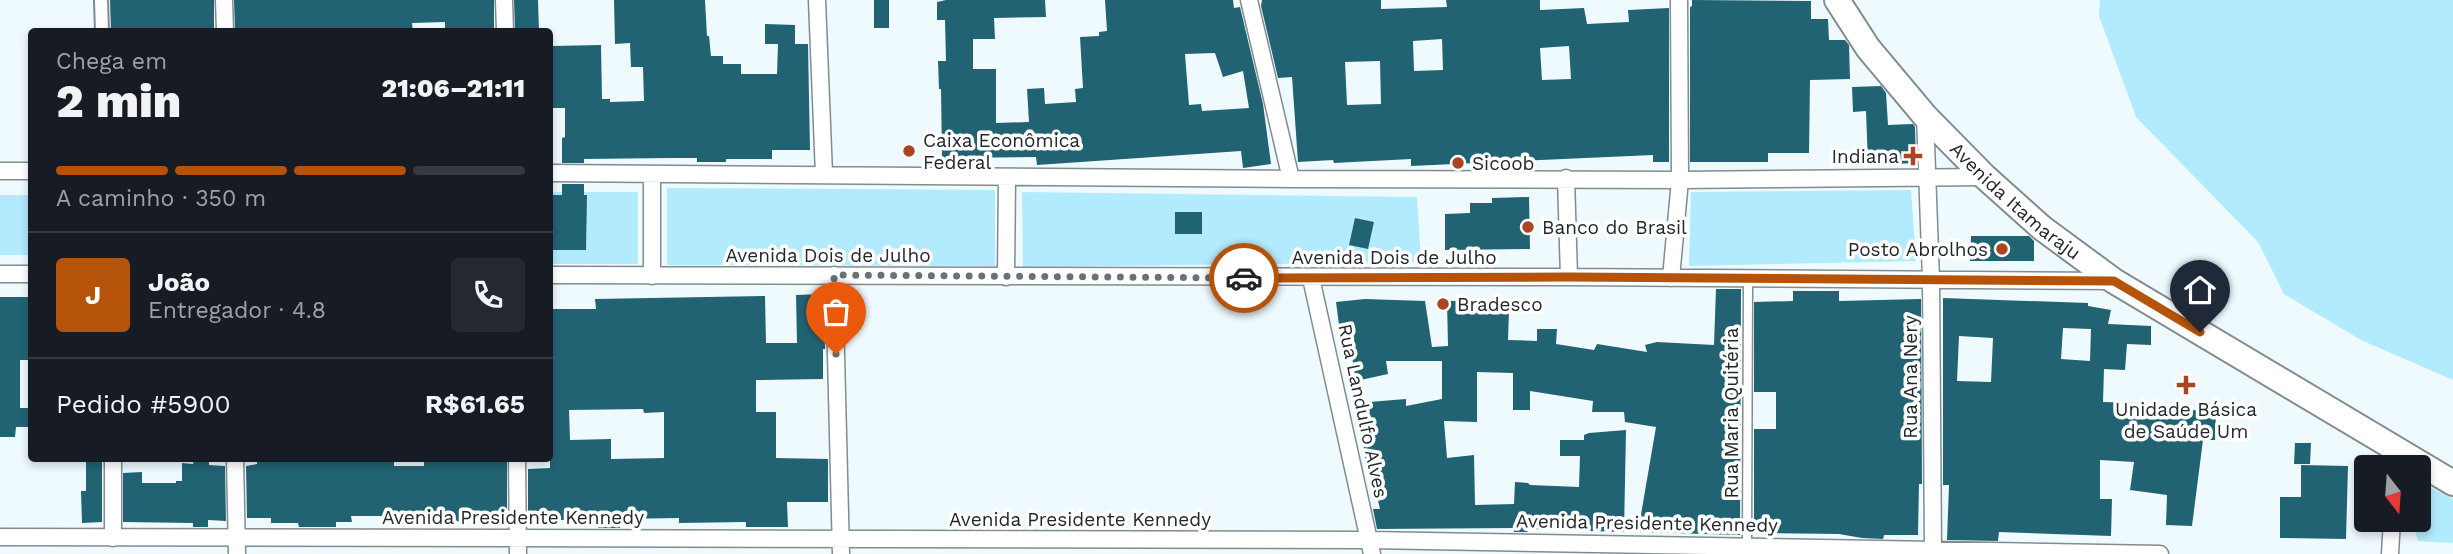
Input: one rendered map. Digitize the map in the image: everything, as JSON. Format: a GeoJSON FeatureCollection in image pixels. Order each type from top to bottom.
{"type":"FeatureCollection","features":[{"type":"Feature","properties":{"kind":"main road","name":"Avenida Itamaraju"},"geometry":{"type":"LineString","coordinates":[[1837,0],[1868,48],[1925,116],[2042,228],[2114,281],[2389,455]]}},
{"type":"Feature","properties":{"kind":"main road","name":"Avenida Itamaraju"},"geometry":{"type":"LineString","coordinates":[[2431,474],[2453,483]]}},
{"type":"Feature","properties":{"kind":"street"},"geometry":{"type":"LineString","coordinates":[[101,0],[102,28]]}},
{"type":"Feature","properties":{"kind":"street"},"geometry":{"type":"LineString","coordinates":[[224,0],[225,28]]}},
{"type":"Feature","properties":{"kind":"street"},"geometry":{"type":"LineString","coordinates":[[504,0],[505,28]]}},
{"type":"Feature","properties":{"kind":"street"},"geometry":{"type":"LineString","coordinates":[[817,0],[824,175]]}},
{"type":"Feature","properties":{"kind":"street"},"geometry":{"type":"LineString","coordinates":[[1249,0],[1291,179]]}},
{"type":"Feature","properties":{"kind":"street"},"geometry":{"type":"LineString","coordinates":[[1671,278],[1680,180],[1679,0]]}},
{"type":"Feature","properties":{"kind":"street","name":"Rua Ana Nery"},"geometry":{"type":"LineString","coordinates":[[1925,116],[1931,279],[1933,551]]}},
{"type":"Feature","properties":{"kind":"street"},"geometry":{"type":"LineString","coordinates":[[0,171],[28,171]]}},
{"type":"Feature","properties":{"kind":"street"},"geometry":{"type":"LineString","coordinates":[[553,173],[1291,179],[1680,180],[1986,177]]}},
{"type":"Feature","properties":{"kind":"street"},"geometry":{"type":"LineString","coordinates":[[652,174],[652,275]]}},
{"type":"Feature","properties":{"kind":"street"},"geometry":{"type":"LineString","coordinates":[[1006,277],[1007,178]]}},
{"type":"Feature","properties":{"kind":"street"},"geometry":{"type":"LineString","coordinates":[[1566,178],[1569,277]]}},
{"type":"Feature","properties":{"kind":"street"},"geometry":{"type":"LineString","coordinates":[[0,274],[28,274]]}},
{"type":"Feature","properties":{"kind":"street","name":"Avenida Dois de Julho"},"geometry":{"type":"LineString","coordinates":[[553,275],[2114,281]]}},
{"type":"Feature","properties":{"kind":"street"},"geometry":{"type":"LineString","coordinates":[[834,275],[840,547]]}},
{"type":"Feature","properties":{"kind":"street","name":"Rua Landulfo Alves"},"geometry":{"type":"LineString","coordinates":[[1311,278],[1371,547]]}},
{"type":"Feature","properties":{"kind":"street"},"geometry":{"type":"LineString","coordinates":[[113,462],[113,538]]}},
{"type":"Feature","properties":{"kind":"street"},"geometry":{"type":"LineString","coordinates":[[235,462],[237,546]]}},
{"type":"Feature","properties":{"kind":"street"},"geometry":{"type":"LineString","coordinates":[[517,462],[517,554]]}},
{"type":"Feature","properties":{"kind":"street"},"geometry":{"type":"LineString","coordinates":[[2390,554],[2391,532]]}},
{"type":"Feature","properties":{"kind":"street","name":"Avenida Presidente Kennedy"},"geometry":{"type":"LineString","coordinates":[[0,537],[113,538],[237,546],[517,537],[840,547],[1746,546],[2160,554]]}},
{"type":"Feature","properties":{"kind":"lane","name":"Rua Maria Quitéria"},"geometry":{"type":"LineString","coordinates":[[1746,546],[1748,279]]}},
{"type":"Feature","properties":{"kind":"shaded area"},"geometry":{"type":"Polygon","coordinates":[[[2100,0],[2453,0],[2453,380],[2361,340],[2284,294],[2258,242],[2136,117],[2099,16],[2100,0]]]}},
{"type":"Feature","properties":{"kind":"shaded area"},"geometry":{"type":"Polygon","coordinates":[[[667,188],[995,190],[995,266],[667,265],[667,188]]]}},
{"type":"Feature","properties":{"kind":"shaded area"},"geometry":{"type":"Polygon","coordinates":[[[1911,190],[1916,261],[1689,266],[1691,192],[1911,190]]]}},
{"type":"Feature","properties":{"kind":"shaded area"},"geometry":{"type":"Polygon","coordinates":[[[553,192],[638,192],[638,264],[553,264],[553,192]]]}},
{"type":"Feature","properties":{"kind":"shaded area"},"geometry":{"type":"Polygon","coordinates":[[[1022,192],[1417,197],[1421,262],[1023,267],[1022,192]]]}},
{"type":"Feature","properties":{"kind":"shaded area"},"geometry":{"type":"Polygon","coordinates":[[[0,195],[28,195],[28,255],[0,255],[0,195]]]}},
{"type":"Feature","properties":{"kind":"shaded area"},"geometry":{"type":"Polygon","coordinates":[[[2431,488],[2453,499],[2453,543],[2418,541],[2415,532],[2431,532],[2431,488]]]}},
{"type":"Feature","properties":{"kind":"building"},"geometry":{"type":"Polygon","coordinates":[[[110,0],[214,0],[214,28],[111,28],[110,0]]]}},
{"type":"Feature","properties":{"kind":"building"},"geometry":{"type":"Polygon","coordinates":[[[234,0],[494,0],[494,28],[445,28],[445,22],[412,23],[413,28],[235,28],[234,0]]]}},
{"type":"Feature","properties":{"kind":"building"},"geometry":{"type":"Polygon","coordinates":[[[514,0],[538,0],[539,28],[515,28],[514,0]]]}},
{"type":"Feature","properties":{"kind":"building"},"geometry":{"type":"Polygon","coordinates":[[[614,0],[705,0],[711,56],[723,56],[723,64],[741,64],[741,74],[777,74],[778,44],[765,44],[765,24],[795,25],[795,44],[808,44],[810,150],[772,150],[772,159],[726,159],[726,162],[670,158],[584,159],[584,163],[562,163],[565,108],[553,108],[553,46],[601,45],[602,99],[610,99],[610,102],[644,101],[643,67],[631,67],[630,43],[615,44],[614,0]]]}},
{"type":"Feature","properties":{"kind":"building"},"geometry":{"type":"Polygon","coordinates":[[[874,0],[889,0],[889,28],[874,28],[874,0]]]}},
{"type":"Feature","properties":{"kind":"building"},"geometry":{"type":"Polygon","coordinates":[[[1045,0],[1046,17],[994,18],[995,39],[973,39],[973,69],[996,69],[996,123],[1029,122],[1027,89],[1044,88],[1045,104],[1076,102],[1075,89],[1083,88],[1080,37],[1099,36],[1099,32],[1107,31],[1105,0],[1233,0],[1234,8],[1240,7],[1263,104],[1271,164],[1243,168],[1241,151],[1037,165],[1036,157],[942,158],[938,61],[946,61],[945,20],[937,20],[937,2],[1045,0]],[[1215,53],[1185,54],[1189,105],[1201,104],[1202,111],[1249,108],[1243,71],[1223,77],[1215,53]]]}},
{"type":"Feature","properties":{"kind":"building"},"geometry":{"type":"Polygon","coordinates":[[[1262,0],[1381,0],[1381,9],[1447,7],[1446,0],[1540,0],[1540,10],[1584,8],[1587,24],[1629,22],[1628,10],[1669,8],[1669,162],[1653,162],[1653,155],[1411,166],[1411,159],[1298,162],[1292,77],[1278,78],[1261,6],[1262,0]],[[1442,39],[1413,41],[1414,71],[1443,70],[1442,39]],[[1569,46],[1540,48],[1542,80],[1571,79],[1569,46]],[[1380,61],[1345,62],[1347,105],[1381,104],[1380,61]]]}},
{"type":"Feature","properties":{"kind":"building"},"geometry":{"type":"Polygon","coordinates":[[[1692,0],[1811,1],[1811,19],[1828,19],[1829,40],[1845,40],[1849,45],[1850,79],[1810,80],[1809,153],[1768,153],[1768,162],[1690,162],[1692,0]]]}},
{"type":"Feature","properties":{"kind":"building"},"geometry":{"type":"Polygon","coordinates":[[[1881,86],[1886,93],[1888,125],[1913,124],[1915,127],[1916,163],[1868,165],[1866,111],[1853,112],[1852,87],[1881,86]]]}},
{"type":"Feature","properties":{"kind":"building"},"geometry":{"type":"Polygon","coordinates":[[[562,184],[584,184],[584,195],[587,195],[586,250],[553,250],[553,195],[562,195],[562,184]]]}},
{"type":"Feature","properties":{"kind":"building"},"geometry":{"type":"Polygon","coordinates":[[[1529,197],[1530,249],[1445,250],[1445,214],[1470,213],[1470,203],[1492,203],[1492,198],[1529,197]]]}},
{"type":"Feature","properties":{"kind":"building"},"geometry":{"type":"Polygon","coordinates":[[[1175,212],[1202,212],[1202,234],[1175,234],[1175,212]]]}},
{"type":"Feature","properties":{"kind":"building"},"geometry":{"type":"Polygon","coordinates":[[[1355,218],[1374,222],[1368,249],[1349,245],[1355,218]]]}},
{"type":"Feature","properties":{"kind":"building","name":"Posto Abrolhos"},"geometry":{"type":"Polygon","coordinates":[[[1971,236],[2029,236],[2034,241],[2034,261],[1970,261],[1971,236]]]}},
{"type":"Feature","properties":{"kind":"building"},"geometry":{"type":"Polygon","coordinates":[[[1716,289],[1741,289],[1740,535],[1638,532],[1656,427],[1625,422],[1624,412],[1592,412],[1593,401],[1530,391],[1530,410],[1513,410],[1513,373],[1477,372],[1477,422],[1444,421],[1447,458],[1474,455],[1475,505],[1514,504],[1515,482],[1579,487],[1580,456],[1560,456],[1560,440],[1584,440],[1584,435],[1589,433],[1626,430],[1624,532],[1529,529],[1527,532],[1514,532],[1514,528],[1377,529],[1373,509],[1380,509],[1372,475],[1368,476],[1357,403],[1406,399],[1406,406],[1442,399],[1442,361],[1386,361],[1388,374],[1356,381],[1351,350],[1342,348],[1336,302],[1365,299],[1425,301],[1432,347],[1448,346],[1447,301],[1478,301],[1478,310],[1509,310],[1508,340],[1537,341],[1537,329],[1557,329],[1556,344],[1594,350],[1597,344],[1647,352],[1645,345],[1657,342],[1714,345],[1716,289]]]}},
{"type":"Feature","properties":{"kind":"building"},"geometry":{"type":"Polygon","coordinates":[[[1793,291],[1839,291],[1839,301],[1921,299],[1922,484],[1919,484],[1918,535],[1884,535],[1883,539],[1839,534],[1754,533],[1754,429],[1776,429],[1776,392],[1754,392],[1754,302],[1793,301],[1793,291]]]}},
{"type":"Feature","properties":{"kind":"building"},"geometry":{"type":"Polygon","coordinates":[[[824,294],[823,379],[756,380],[756,412],[776,412],[776,458],[828,459],[828,502],[787,502],[788,527],[746,527],[746,522],[679,523],[679,518],[620,519],[620,528],[598,528],[598,523],[564,524],[564,520],[528,520],[528,469],[550,468],[550,462],[553,462],[553,309],[596,309],[595,299],[765,296],[766,343],[797,343],[796,295],[824,294]],[[643,409],[569,410],[570,440],[611,439],[611,459],[664,458],[664,412],[644,413],[643,409]]]}},
{"type":"Feature","properties":{"kind":"building"},"geometry":{"type":"Polygon","coordinates":[[[0,297],[28,297],[28,360],[20,360],[20,408],[28,408],[28,427],[16,427],[15,437],[0,437],[0,297]]]}},
{"type":"Feature","properties":{"kind":"building"},"geometry":{"type":"Polygon","coordinates":[[[1943,298],[2088,303],[2088,306],[2111,310],[2108,324],[2151,326],[2151,345],[2127,344],[2125,370],[2104,369],[2103,402],[2141,403],[2140,408],[2216,411],[2215,440],[2203,440],[2192,526],[2166,525],[2167,495],[2130,490],[2134,462],[2100,460],[2100,499],[2112,499],[2111,536],[1999,532],[1998,541],[1947,540],[1949,485],[1943,485],[1943,298]],[[2063,328],[2061,359],[2090,361],[2091,329],[2063,328]],[[1959,336],[1957,381],[1991,382],[1993,338],[1959,336]]]}},
{"type":"Feature","properties":{"kind":"building"},"geometry":{"type":"Polygon","coordinates":[[[2295,443],[2311,443],[2310,464],[2294,464],[2295,443]]]}},
{"type":"Feature","properties":{"kind":"building"},"geometry":{"type":"Polygon","coordinates":[[[86,462],[102,462],[102,522],[82,523],[81,491],[86,491],[86,462]]]}},
{"type":"Feature","properties":{"kind":"building"},"geometry":{"type":"Polygon","coordinates":[[[209,462],[209,465],[225,466],[226,521],[208,520],[208,527],[193,527],[193,523],[123,522],[123,473],[142,472],[142,483],[176,483],[182,481],[182,463],[209,462]]]}},
{"type":"Feature","properties":{"kind":"building"},"geometry":{"type":"Polygon","coordinates":[[[394,462],[394,466],[424,466],[424,462],[507,462],[507,517],[496,517],[497,521],[394,522],[394,516],[351,516],[352,522],[336,522],[336,527],[299,527],[298,523],[271,523],[271,518],[247,518],[246,466],[394,462]]]}},
{"type":"Feature","properties":{"kind":"building"},"geometry":{"type":"Polygon","coordinates":[[[2301,465],[2348,466],[2346,539],[2280,538],[2280,497],[2301,497],[2301,465]]]}},
{"type":"Feature","properties":{"kind":"way so far"},"geometry":{"type":"LineString","coordinates":[[836,354],[834,275],[1244,278]]}},
{"type":"Feature","properties":{"kind":"place","name":"Caixa Econômica Federal"},"geometry":{"type":"Point","coordinates":[909,151]}},
{"type":"Feature","properties":{"kind":"place","name":"Indiana"},"geometry":{"type":"Point","coordinates":[1913,156]}},
{"type":"Feature","properties":{"kind":"place","name":"Sicoob"},"geometry":{"type":"Point","coordinates":[1458,163]}},
{"type":"Feature","properties":{"kind":"place","name":"Banco do Brasil"},"geometry":{"type":"Point","coordinates":[1528,227]}},
{"type":"Feature","properties":{"kind":"place","name":"Posto Abrolhos"},"geometry":{"type":"Point","coordinates":[2002,249]}},
{"type":"Feature","properties":{"kind":"place","name":"Bradesco"},"geometry":{"type":"Point","coordinates":[1443,304]}},
{"type":"Feature","properties":{"kind":"place","name":"Unidade Básica de Saúde Um"},"geometry":{"type":"Point","coordinates":[2186,385]}},
{"type":"Feature","properties":{"kind":"route"},"geometry":{"type":"LineString","coordinates":[[1244,278],[1569,277],[2114,281],[2200,332]]}}]}
